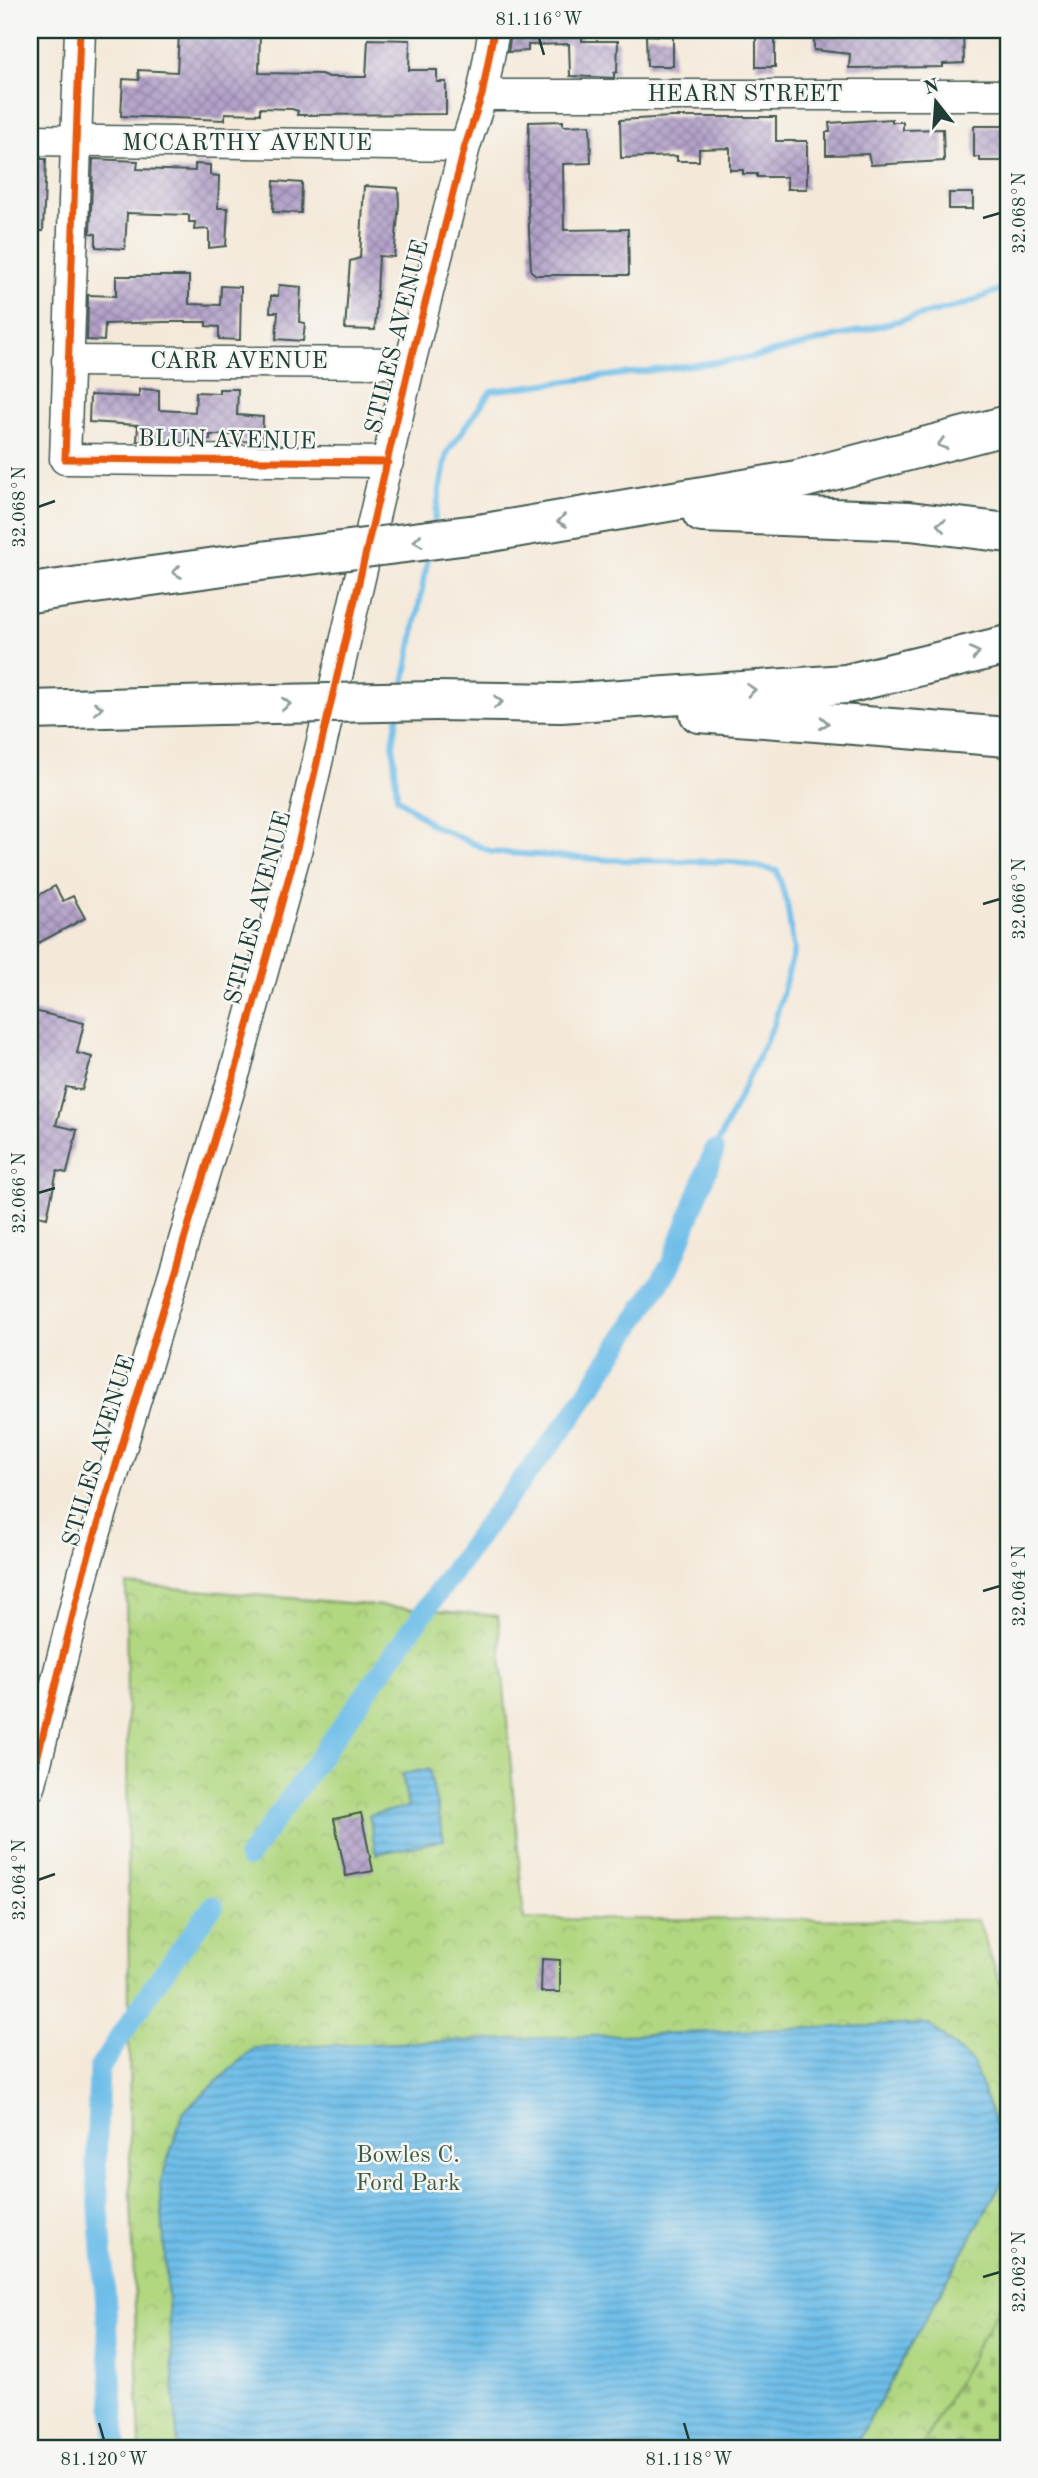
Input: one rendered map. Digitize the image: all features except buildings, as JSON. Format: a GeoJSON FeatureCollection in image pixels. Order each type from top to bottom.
{"type":"FeatureCollection","features":[{"type":"Feature","properties":{"kind":"highway"},"geometry":{"type":"LineString","coordinates":[[30,593],[485,533],[630,510],[797,480],[1008,425]]}},
{"type":"Feature","properties":{"kind":"highway"},"geometry":{"type":"LineString","coordinates":[[630,510],[910,521],[1008,533]]}},
{"type":"Feature","properties":{"kind":"highway"},"geometry":{"type":"LineString","coordinates":[[561,703],[846,684],[1008,645]]}},
{"type":"Feature","properties":{"kind":"highway"},"geometry":{"type":"LineString","coordinates":[[30,710],[436,701],[561,703],[1008,737]]}},
{"type":"Feature","properties":{"kind":"street"},"geometry":{"type":"LineString","coordinates":[[67,361],[80,30]]}},
{"type":"Feature","properties":{"kind":"street","name":"STILES AVENUE"},"geometry":{"type":"LineString","coordinates":[[30,1787],[33,1758],[84,1571],[237,1065],[298,844],[410,363],[465,146],[482,95],[494,30]]}},
{"type":"Feature","properties":{"kind":"street","name":"HEARN STREET"},"geometry":{"type":"LineString","coordinates":[[482,95],[1008,95]]}},
{"type":"Feature","properties":{"kind":"street","name":"MCCARTHY AVENUE"},"geometry":{"type":"LineString","coordinates":[[30,140],[465,146]]}},
{"type":"Feature","properties":{"kind":"street","name":"CARR AVENUE"},"geometry":{"type":"LineString","coordinates":[[67,361],[410,363]]}},
{"type":"Feature","properties":{"kind":"street","name":"BLUN AVENUE"},"geometry":{"type":"LineString","coordinates":[[67,361],[65,459],[388,462]]}},
{"type":"Feature","properties":{"kind":"green space","name":"Bowles C. Ford Park"},"geometry":{"type":"Polygon","coordinates":[[[126,1584],[498,1616],[524,1919],[978,1920],[1008,2005],[1008,2291],[921,2448],[140,2448],[130,2171],[126,1584]]]}},
{"type":"Feature","properties":{"kind":"green space"},"geometry":{"type":"Polygon","coordinates":[[[1008,2171],[1008,2448],[854,2448],[1008,2171]]]}},
{"type":"Feature","properties":{"kind":"water"},"geometry":{"type":"Polygon","coordinates":[[[429,1769],[444,1840],[376,1854],[369,1815],[408,1807],[402,1774],[429,1769]]]}},
{"type":"Feature","properties":{"kind":"water"},"geometry":{"type":"Polygon","coordinates":[[[929,2024],[973,2063],[1008,2160],[1008,2171],[854,2448],[178,2448],[160,2184],[183,2112],[254,2048],[929,2024]]]}},
{"type":"Feature","properties":{"kind":"waterway"},"geometry":{"type":"LineString","coordinates":[[433,528],[447,453],[491,391],[755,357],[966,304],[1008,286]]}},
{"type":"Feature","properties":{"kind":"waterway"},"geometry":{"type":"LineString","coordinates":[[403,690],[429,552]]}},
{"type":"Feature","properties":{"kind":"waterway"},"geometry":{"type":"LineString","coordinates":[[398,714],[393,744],[397,797],[432,825],[492,852],[611,860],[734,862],[777,871],[787,904],[794,951],[774,1024],[714,1151]]}},
{"type":"Feature","properties":{"kind":"waterway"},"geometry":{"type":"LineString","coordinates":[[248,1857],[488,1523],[571,1418],[671,1265],[714,1151]]}},
{"type":"Feature","properties":{"kind":"waterway"},"geometry":{"type":"LineString","coordinates":[[116,2448],[96,2165],[99,2069],[158,1980],[213,1906]]}},
{"type":"Feature","properties":{"kind":"cycle path"},"geometry":{"type":"LineString","coordinates":[[80,30],[65,459],[388,462]]}},
{"type":"Feature","properties":{"kind":"cycle path"},"geometry":{"type":"LineString","coordinates":[[30,1787],[84,1571],[237,1065],[298,844],[410,363],[465,146],[482,95],[494,30]]}}]}
